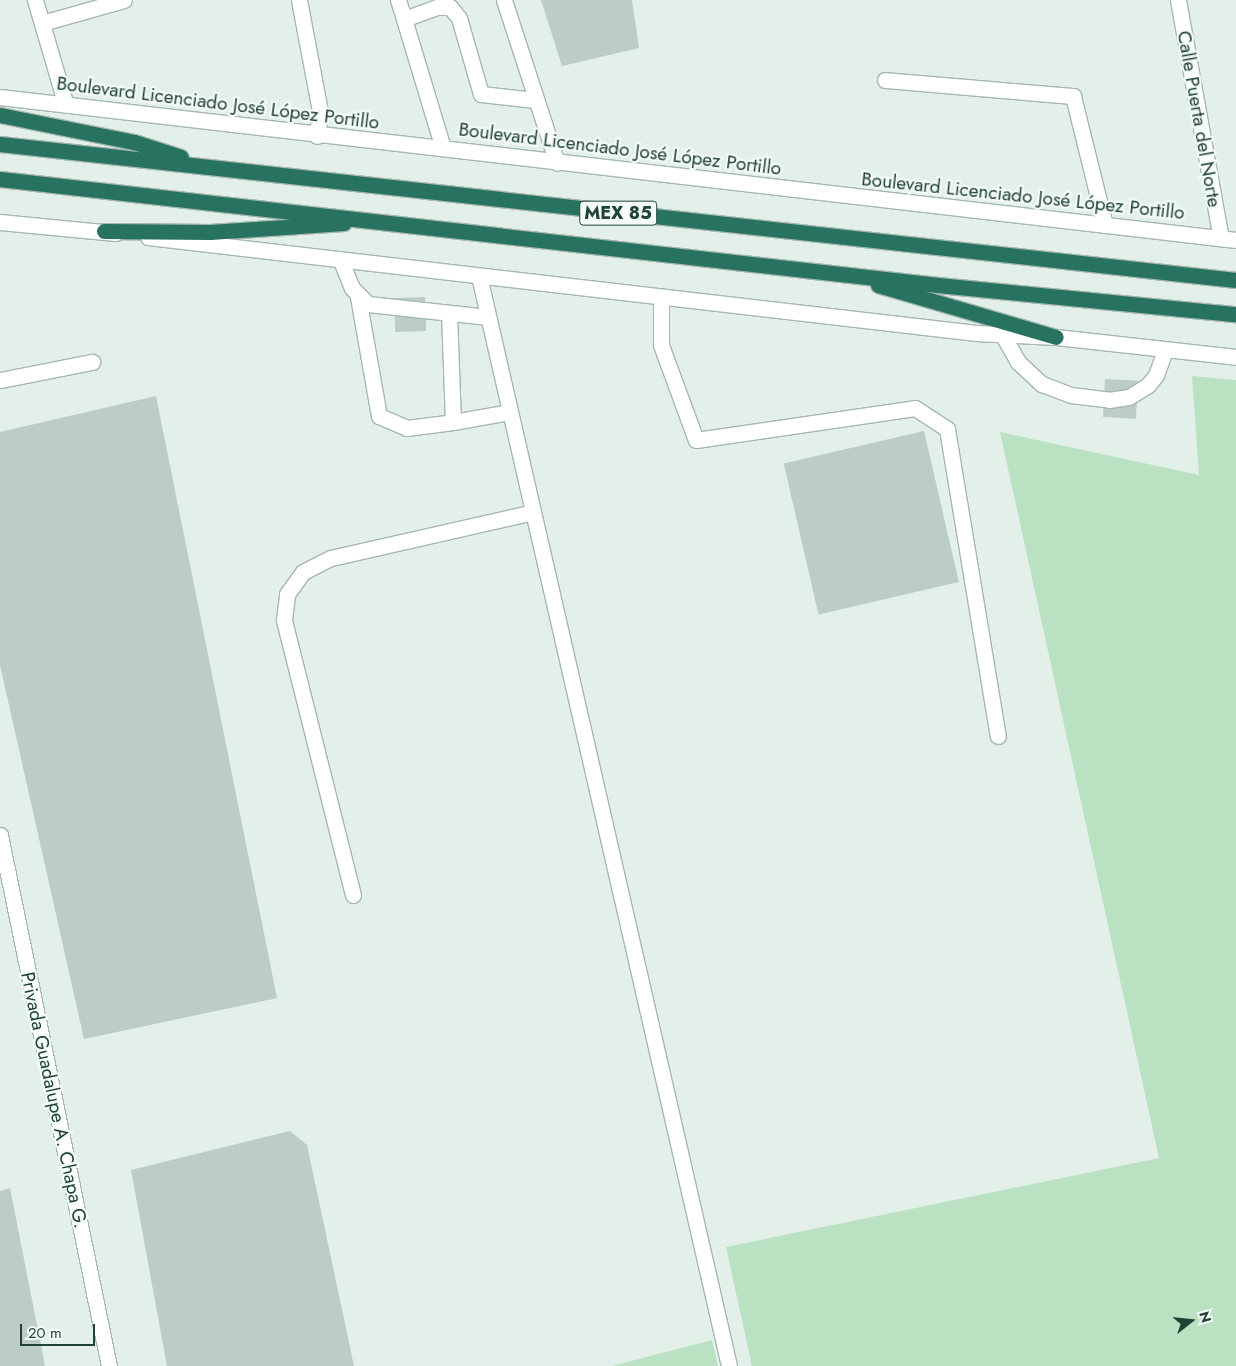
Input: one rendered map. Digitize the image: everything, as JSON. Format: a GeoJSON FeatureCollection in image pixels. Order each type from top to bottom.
{"type":"FeatureCollection","features":[{"type":"Feature","properties":{"kind":"highway"},"geometry":{"type":"LineString","coordinates":[[0,115],[134,142],[201,165]]}},
{"type":"Feature","properties":{"kind":"highway","name":"MEX 85"},"geometry":{"type":"LineString","coordinates":[[0,144],[1236,280]]}},
{"type":"Feature","properties":{"kind":"highway","name":"MEX 85"},"geometry":{"type":"LineString","coordinates":[[0,180],[374,220],[843,274],[1236,314]]}},
{"type":"Feature","properties":{"kind":"highway"},"geometry":{"type":"LineString","coordinates":[[104,231],[210,232],[374,220]]}},
{"type":"Feature","properties":{"kind":"highway"},"geometry":{"type":"LineString","coordinates":[[843,274],[1056,338]]}},
{"type":"Feature","properties":{"kind":"street"},"geometry":{"type":"LineString","coordinates":[[35,0],[66,105]]}},
{"type":"Feature","properties":{"kind":"street"},"geometry":{"type":"LineString","coordinates":[[42,23],[124,0]]}},
{"type":"Feature","properties":{"kind":"street"},"geometry":{"type":"LineString","coordinates":[[299,0],[320,112],[317,136]]}},
{"type":"Feature","properties":{"kind":"street"},"geometry":{"type":"LineString","coordinates":[[398,0],[443,148]]}},
{"type":"Feature","properties":{"kind":"street"},"geometry":{"type":"LineString","coordinates":[[504,0],[557,163]]}},
{"type":"Feature","properties":{"kind":"street","name":"Calle Puerta del Norte"},"geometry":{"type":"LineString","coordinates":[[1178,0],[1228,239]]}},
{"type":"Feature","properties":{"kind":"street"},"geometry":{"type":"LineString","coordinates":[[404,20],[437,7],[450,7],[459,18],[481,94],[536,100]]}},
{"type":"Feature","properties":{"kind":"street"},"geometry":{"type":"LineString","coordinates":[[886,80],[1073,96],[1105,225]]}},
{"type":"Feature","properties":{"kind":"street","name":"Boulevard Licenciado José López Portillo"},"geometry":{"type":"LineString","coordinates":[[0,97],[317,136],[443,148],[557,163],[1228,239]]}},
{"type":"Feature","properties":{"kind":"street"},"geometry":{"type":"LineString","coordinates":[[0,222],[104,231],[341,261],[660,297],[1236,357]]}},
{"type":"Feature","properties":{"kind":"street"},"geometry":{"type":"LineString","coordinates":[[341,261],[358,297],[379,416],[407,428],[510,412]]}},
{"type":"Feature","properties":{"kind":"street"},"geometry":{"type":"LineString","coordinates":[[479,276],[729,1366]]}},
{"type":"Feature","properties":{"kind":"street"},"geometry":{"type":"LineString","coordinates":[[358,297],[368,304],[488,317]]}},
{"type":"Feature","properties":{"kind":"street"},"geometry":{"type":"LineString","coordinates":[[660,297],[661,345],[696,440],[915,408],[947,429],[998,736]]}},
{"type":"Feature","properties":{"kind":"street"},"geometry":{"type":"LineString","coordinates":[[448,313],[452,422]]}},
{"type":"Feature","properties":{"kind":"street"},"geometry":{"type":"LineString","coordinates":[[1002,334],[1018,362],[1042,384],[1071,395],[1109,400],[1129,397],[1148,385],[1156,375],[1165,350]]}},
{"type":"Feature","properties":{"kind":"street"},"geometry":{"type":"LineString","coordinates":[[0,380],[92,362]]}},
{"type":"Feature","properties":{"kind":"street"},"geometry":{"type":"LineString","coordinates":[[353,895],[284,620],[287,594],[303,572],[331,558],[533,512]]}},
{"type":"Feature","properties":{"kind":"street","name":"Privada Guadalupe A. Chapa G."},"geometry":{"type":"LineString","coordinates":[[0,835],[109,1366]]}},
{"type":"Feature","properties":{"kind":"green space"},"geometry":{"type":"Polygon","coordinates":[[[1192,376],[1236,380],[1236,1366],[752,1366],[726,1247],[1159,1158],[1000,432],[1199,475],[1192,376]]]}},
{"type":"Feature","properties":{"kind":"green space"},"geometry":{"type":"Polygon","coordinates":[[[712,1340],[718,1366],[612,1366],[712,1340]]]}},
{"type":"Feature","properties":{"kind":"building"},"geometry":{"type":"Polygon","coordinates":[[[541,0],[632,0],[639,48],[562,66],[541,0]]]}},
{"type":"Feature","properties":{"kind":"building"},"geometry":{"type":"Polygon","coordinates":[[[425,297],[426,331],[395,332],[394,298],[425,297]]]}},
{"type":"Feature","properties":{"kind":"building"},"geometry":{"type":"Polygon","coordinates":[[[1105,379],[1138,381],[1136,419],[1103,417],[1105,379]]]}},
{"type":"Feature","properties":{"kind":"building"},"geometry":{"type":"Polygon","coordinates":[[[156,396],[277,998],[84,1039],[0,665],[0,432],[156,396]]]}},
{"type":"Feature","properties":{"kind":"building"},"geometry":{"type":"Polygon","coordinates":[[[924,431],[959,582],[819,614],[784,463],[924,431]]]}},
{"type":"Feature","properties":{"kind":"building"},"geometry":{"type":"Polygon","coordinates":[[[290,1131],[307,1145],[354,1366],[167,1366],[131,1170],[290,1131]]]}},
{"type":"Feature","properties":{"kind":"building"},"geometry":{"type":"Polygon","coordinates":[[[10,1188],[45,1366],[0,1366],[0,1191],[10,1188]]]}}]}
